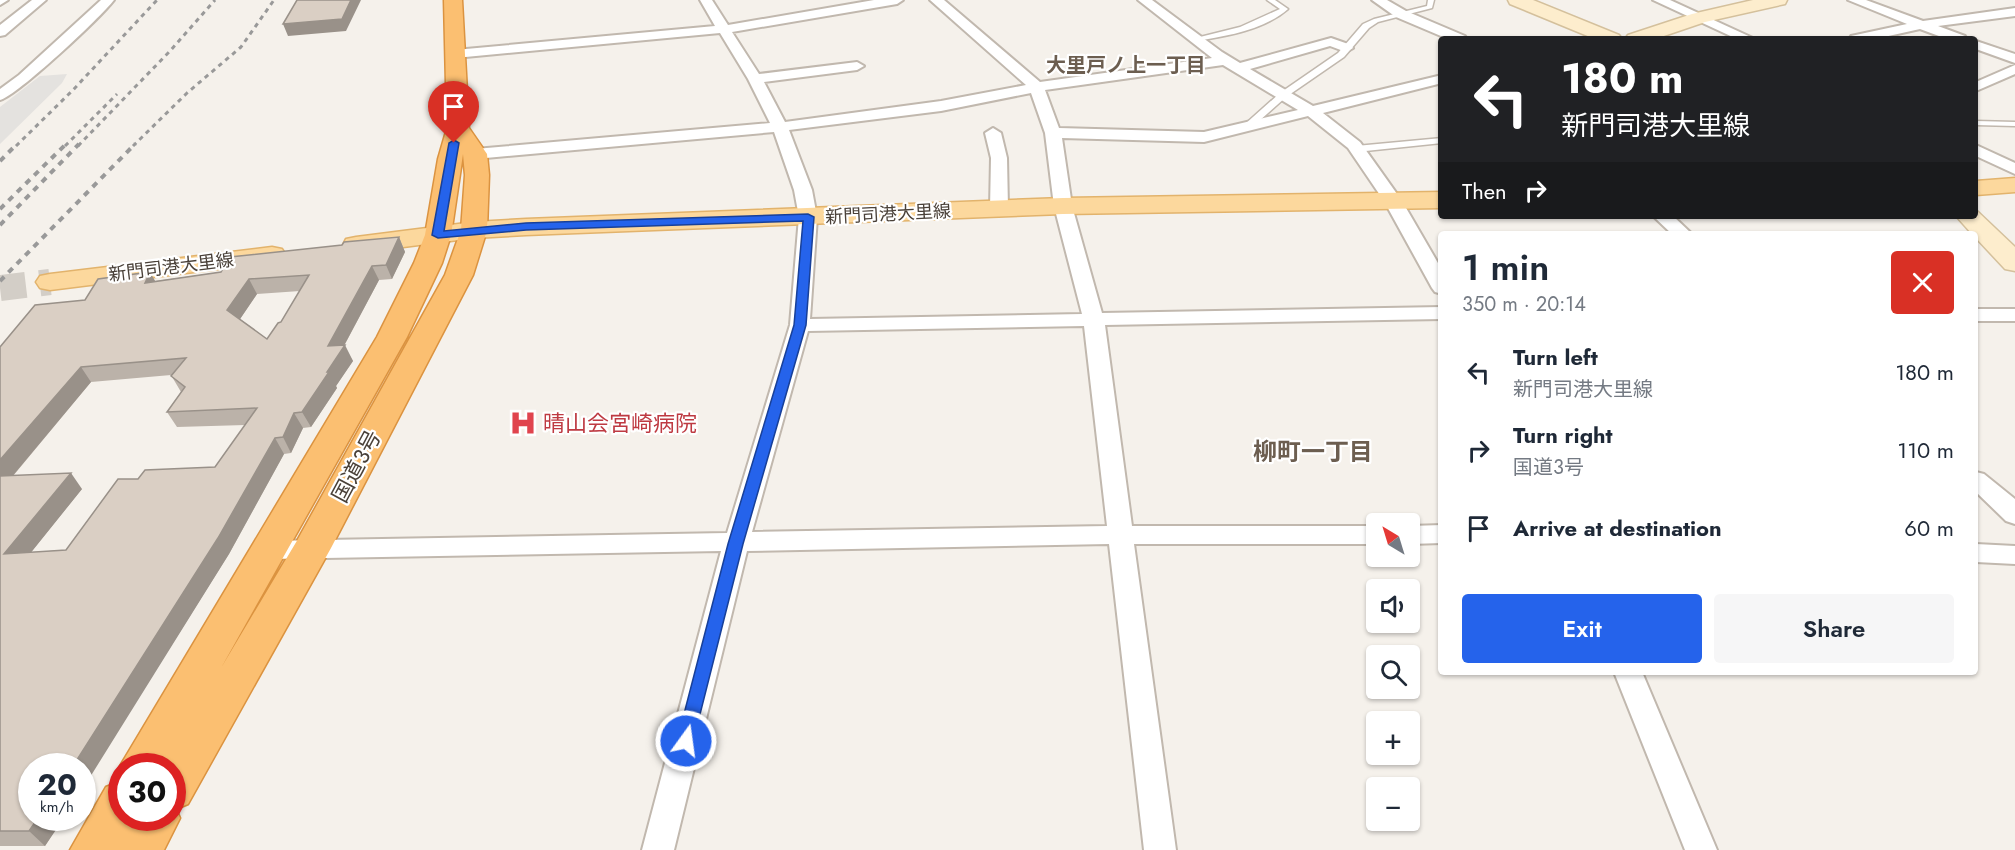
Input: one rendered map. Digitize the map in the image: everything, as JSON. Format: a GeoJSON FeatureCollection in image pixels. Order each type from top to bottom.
{"type":"FeatureCollection","features":[{"type":"Feature","properties":{"kind":"highway","name":"国道3号"},"geometry":{"type":"LineString","coordinates":[[186,766],[312,548],[459,274],[474,230],[477,175],[467,141],[455,54],[454,0]]}},
{"type":"Feature","properties":{"kind":"highway","name":"国道3号"},"geometry":{"type":"LineString","coordinates":[[150,753],[392,337],[428,263],[438,235],[450,159],[467,141]]}},
{"type":"Feature","properties":{"kind":"highway"},"geometry":{"type":"LineString","coordinates":[[94,850],[108,826]]}},
{"type":"Feature","properties":{"kind":"highway"},"geometry":{"type":"LineString","coordinates":[[138,850],[149,831]]}},
{"type":"Feature","properties":{"kind":"main road"},"geometry":{"type":"LineString","coordinates":[[1978,188],[2015,185]]}},
{"type":"Feature","properties":{"kind":"main road","name":"新門司港大里線"},"geometry":{"type":"LineString","coordinates":[[332,248],[474,230],[1063,206],[1438,200]]}},
{"type":"Feature","properties":{"kind":"main road","name":"新門司港大里線"},"geometry":{"type":"LineString","coordinates":[[50,282],[297,252]]}},
{"type":"Feature","properties":{"kind":"street"},"geometry":{"type":"LineString","coordinates":[[0,33],[40,0]]}},
{"type":"Feature","properties":{"kind":"street"},"geometry":{"type":"LineString","coordinates":[[0,96],[24,78],[108,0]]}},
{"type":"Feature","properties":{"kind":"street"},"geometry":{"type":"LineString","coordinates":[[658,850],[735,544],[800,325],[808,217],[802,190],[780,127],[755,79],[706,0]]}},
{"type":"Feature","properties":{"kind":"street"},"geometry":{"type":"LineString","coordinates":[[455,54],[725,29],[897,0]]}},
{"type":"Feature","properties":{"kind":"street"},"geometry":{"type":"LineString","coordinates":[[936,0],[1037,87],[1053,133],[1063,206],[1094,321],[1160,850]]}},
{"type":"Feature","properties":{"kind":"street"},"geometry":{"type":"LineString","coordinates":[[1144,0],[1231,64],[1311,111],[1356,149],[1393,201],[1438,281]]}},
{"type":"Feature","properties":{"kind":"street"},"geometry":{"type":"LineString","coordinates":[[1378,0],[1401,14],[1453,36]]}},
{"type":"Feature","properties":{"kind":"street"},"geometry":{"type":"LineString","coordinates":[[1516,0],[1602,36]]}},
{"type":"Feature","properties":{"kind":"street"},"geometry":{"type":"LineString","coordinates":[[1659,0],[1741,36]]}},
{"type":"Feature","properties":{"kind":"street"},"geometry":{"type":"LineString","coordinates":[[1644,36],[1699,18],[1778,0]]}},
{"type":"Feature","properties":{"kind":"street"},"geometry":{"type":"LineString","coordinates":[[1854,0],[1951,36]]}},
{"type":"Feature","properties":{"kind":"street"},"geometry":{"type":"LineString","coordinates":[[1870,36],[1920,25],[2015,12]]}},
{"type":"Feature","properties":{"kind":"street"},"geometry":{"type":"LineString","coordinates":[[467,141],[780,127],[941,106],[1037,87],[1231,64],[1331,42],[1346,48]]}},
{"type":"Feature","properties":{"kind":"street"},"geometry":{"type":"LineString","coordinates":[[1978,46],[2015,59]]}},
{"type":"Feature","properties":{"kind":"street"},"geometry":{"type":"LineString","coordinates":[[755,79],[857,66]]}},
{"type":"Feature","properties":{"kind":"street"},"geometry":{"type":"LineString","coordinates":[[1978,86],[2015,69]]}},
{"type":"Feature","properties":{"kind":"street"},"geometry":{"type":"LineString","coordinates":[[0,80],[24,78]]}},
{"type":"Feature","properties":{"kind":"street"},"geometry":{"type":"LineString","coordinates":[[1053,133],[1203,137],[1438,80]]}},
{"type":"Feature","properties":{"kind":"street"},"geometry":{"type":"LineString","coordinates":[[993,133],[999,158],[999,209]]}},
{"type":"Feature","properties":{"kind":"street"},"geometry":{"type":"LineString","coordinates":[[1978,151],[2015,169]]}},
{"type":"Feature","properties":{"kind":"street"},"geometry":{"type":"LineString","coordinates":[[1666,219],[1680,231]]}},
{"type":"Feature","properties":{"kind":"street"},"geometry":{"type":"LineString","coordinates":[[1972,219],[2015,263]]}},
{"type":"Feature","properties":{"kind":"street"},"geometry":{"type":"LineString","coordinates":[[800,325],[1438,313]]}},
{"type":"Feature","properties":{"kind":"street"},"geometry":{"type":"LineString","coordinates":[[1978,315],[2015,315]]}},
{"type":"Feature","properties":{"kind":"street"},"geometry":{"type":"LineString","coordinates":[[1978,482],[2015,515]]}},
{"type":"Feature","properties":{"kind":"street"},"geometry":{"type":"LineString","coordinates":[[1420,535],[1438,534]]}},
{"type":"Feature","properties":{"kind":"street"},"geometry":{"type":"LineString","coordinates":[[268,550],[735,544],[1120,535],[1366,535]]}},
{"type":"Feature","properties":{"kind":"street"},"geometry":{"type":"LineString","coordinates":[[1978,553],[2015,555]]}},
{"type":"Feature","properties":{"kind":"street"},"geometry":{"type":"LineString","coordinates":[[1629,675],[1701,850]]}},
{"type":"Feature","properties":{"kind":"lane"},"geometry":{"type":"LineString","coordinates":[[1196,39],[1229,34],[1266,22],[1285,9],[1270,0]]}},
{"type":"Feature","properties":{"kind":"lane"},"geometry":{"type":"LineString","coordinates":[[1247,127],[1283,95],[1341,55],[1366,26],[1376,20],[1430,7],[1431,0]]}},
{"type":"Feature","properties":{"kind":"lane"},"geometry":{"type":"LineString","coordinates":[[1978,123],[2015,124]]}},
{"type":"Feature","properties":{"kind":"lane"},"geometry":{"type":"LineString","coordinates":[[1356,149],[1438,140]]}},
{"type":"Feature","properties":{"kind":"shaded area"},"geometry":{"type":"Polygon","coordinates":[[[67,74],[62,83],[0,144],[0,107],[40,76],[67,74]]]}},
{"type":"Feature","properties":{"kind":"building"},"geometry":{"type":"Polygon","coordinates":[[[297,0],[351,0],[342,19],[283,24],[297,0]]]}},
{"type":"Feature","properties":{"kind":"building"},"geometry":{"type":"Polygon","coordinates":[[[399,237],[386,265],[372,266],[328,346],[345,345],[327,372],[329,372],[302,412],[294,413],[283,437],[275,438],[218,538],[81,753],[18,753],[18,831],[0,831],[0,476],[71,473],[4,554],[66,550],[118,479],[138,479],[145,470],[215,467],[257,408],[167,412],[185,387],[171,376],[186,358],[81,367],[0,460],[0,347],[35,305],[85,300],[98,279],[150,272],[145,283],[221,272],[230,257],[342,245],[344,242],[399,237]],[[309,275],[249,279],[227,310],[267,339],[281,322],[309,275]]]}},
{"type":"Feature","properties":{"kind":"tunnel"},"geometry":{"type":"LineString","coordinates":[[0,288],[50,282]]}},
{"type":"Feature","properties":{"kind":"railway"},"geometry":{"type":"LineString","coordinates":[[16,146],[73,90],[157,0]]}},
{"type":"Feature","properties":{"kind":"railway"},"geometry":{"type":"LineString","coordinates":[[78,146],[170,51],[215,0]]}},
{"type":"Feature","properties":{"kind":"railway"},"geometry":{"type":"LineString","coordinates":[[134,145],[187,93],[241,47],[274,0]]}},
{"type":"Feature","properties":{"kind":"railway"},"geometry":{"type":"LineString","coordinates":[[65,146],[117,94]]}},
{"type":"Feature","properties":{"kind":"railway"},"geometry":{"type":"LineString","coordinates":[[0,161],[17,144]]}},
{"type":"Feature","properties":{"kind":"railway"},"geometry":{"type":"LineString","coordinates":[[0,209],[66,144]]}},
{"type":"Feature","properties":{"kind":"railway"},"geometry":{"type":"LineString","coordinates":[[0,225],[79,144]]}},
{"type":"Feature","properties":{"kind":"railway"},"geometry":{"type":"LineString","coordinates":[[0,281],[134,145]]}},
{"type":"Feature","properties":{"kind":"place","name":"晴山会宮崎病院"},"geometry":{"type":"Point","coordinates":[523,423]}},
{"type":"Feature","properties":{"kind":"district","name":"大里戸ノ上一丁目"},"geometry":{"type":"Point","coordinates":[1126,65]}},
{"type":"Feature","properties":{"kind":"district","name":"柳町一丁目"},"geometry":{"type":"Point","coordinates":[1313,451]}},
{"type":"Feature","properties":{"kind":"route"},"geometry":{"type":"LineString","coordinates":[[454,143],[438,235],[526,226],[808,217],[800,325],[735,544],[686,741]]}}]}
